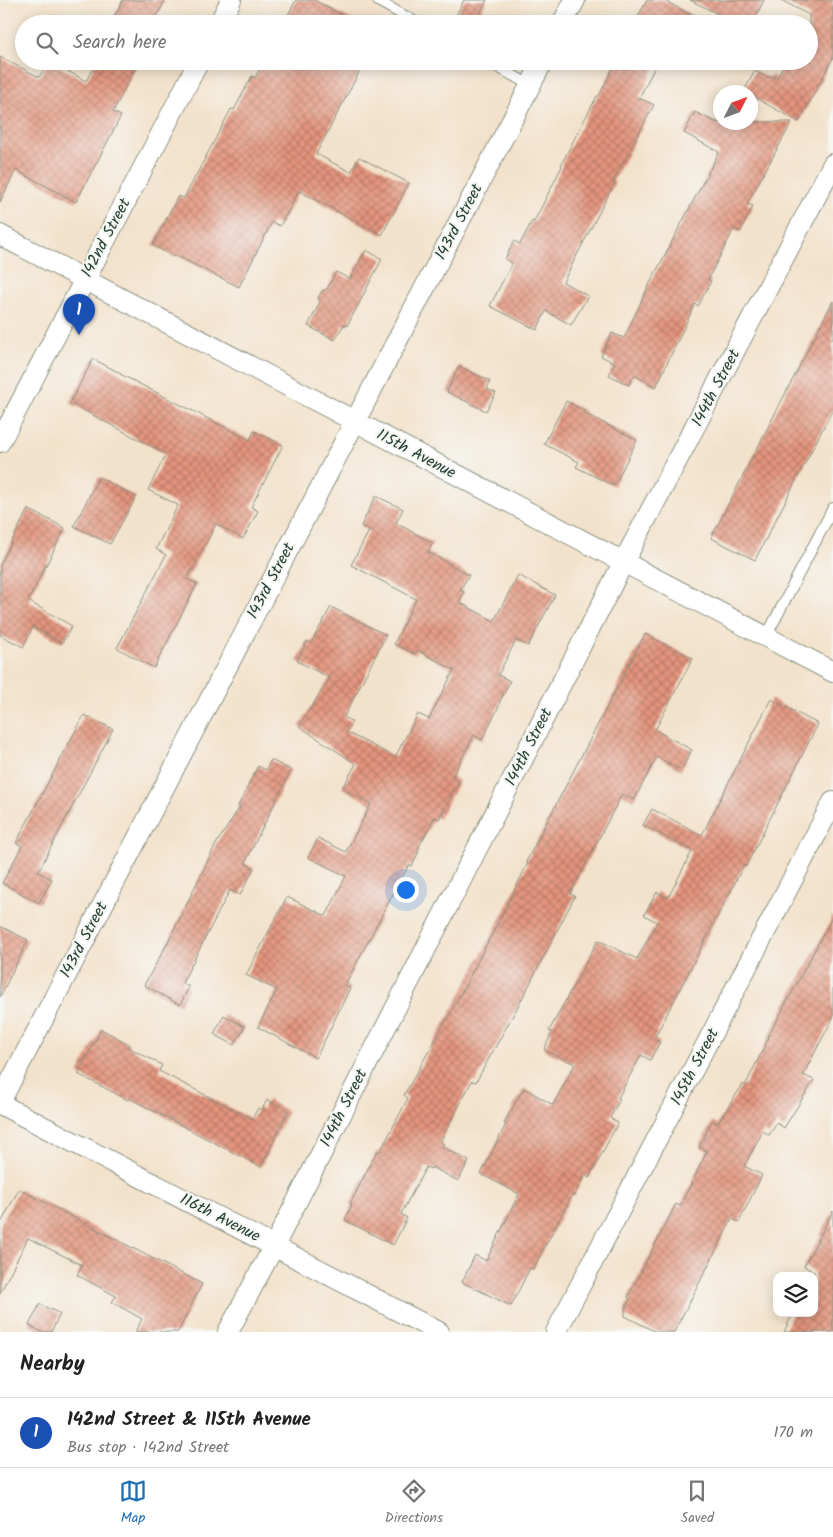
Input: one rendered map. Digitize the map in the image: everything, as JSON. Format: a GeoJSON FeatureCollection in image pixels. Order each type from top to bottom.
{"type":"FeatureCollection","features":[{"type":"Feature","properties":{"kind":"street"},"geometry":{"type":"LineString","coordinates":[[224,15],[231,0]]}},
{"type":"Feature","properties":{"kind":"street"},"geometry":{"type":"LineString","coordinates":[[567,15],[575,0]]}},
{"type":"Feature","properties":{"kind":"street","name":"142nd Street"},"geometry":{"type":"LineString","coordinates":[[0,442],[194,70]]}},
{"type":"Feature","properties":{"kind":"street","name":"143rd Street"},"geometry":{"type":"LineString","coordinates":[[0,1103],[538,70]]}},
{"type":"Feature","properties":{"kind":"street","name":"144th Street"},"geometry":{"type":"LineString","coordinates":[[228,1332],[274,1246],[623,563],[833,164]]}},
{"type":"Feature","properties":{"kind":"street","name":"115th Avenue"},"geometry":{"type":"LineString","coordinates":[[0,234],[833,672]]}},
{"type":"Feature","properties":{"kind":"street","name":"145th Street"},"geometry":{"type":"LineString","coordinates":[[556,1332],[833,802]]}},
{"type":"Feature","properties":{"kind":"street","name":"116th Avenue"},"geometry":{"type":"LineString","coordinates":[[0,1103],[439,1332]]}},
{"type":"Feature","properties":{"kind":"lane"},"geometry":{"type":"LineString","coordinates":[[378,0],[404,15]]}},
{"type":"Feature","properties":{"kind":"lane"},"geometry":{"type":"LineString","coordinates":[[503,70],[530,85]]}},
{"type":"Feature","properties":{"kind":"lane"},"geometry":{"type":"LineString","coordinates":[[766,637],[833,508]]}},
{"type":"Feature","properties":{"kind":"building"},"geometry":{"type":"Polygon","coordinates":[[[123,0],[165,0],[158,15],[115,15],[123,0]]]}},
{"type":"Feature","properties":{"kind":"building"},"geometry":{"type":"Polygon","coordinates":[[[296,0],[314,0],[343,15],[288,15],[296,0]]]}},
{"type":"Feature","properties":{"kind":"building"},"geometry":{"type":"Polygon","coordinates":[[[464,0],[487,0],[479,15],[456,15],[464,0]]]}},
{"type":"Feature","properties":{"kind":"building"},"geometry":{"type":"Polygon","coordinates":[[[647,0],[663,0],[692,15],[639,15],[647,0]]]}},
{"type":"Feature","properties":{"kind":"building"},"geometry":{"type":"Polygon","coordinates":[[[690,0],[764,0],[756,15],[720,15],[690,0]]]}},
{"type":"Feature","properties":{"kind":"building"},"geometry":{"type":"Polygon","coordinates":[[[781,0],[833,0],[833,58],[799,122],[758,99],[758,85],[747,85],[755,71],[769,78],[771,75],[777,78],[781,70],[818,70],[818,15],[809,15],[781,0]]]}},
{"type":"Feature","properties":{"kind":"building"},"geometry":{"type":"Polygon","coordinates":[[[0,57],[15,65],[15,70],[25,70],[39,77],[43,70],[66,70],[86,81],[92,70],[134,70],[113,112],[121,116],[76,202],[16,170],[0,202],[0,57]]]}},
{"type":"Feature","properties":{"kind":"building"},"geometry":{"type":"Polygon","coordinates":[[[259,70],[360,70],[316,154],[351,172],[359,157],[409,183],[382,235],[299,191],[280,226],[272,222],[239,287],[175,255],[174,257],[153,245],[178,196],[184,198],[231,109],[234,110],[252,76],[255,78],[259,70]]]}},
{"type":"Feature","properties":{"kind":"building"},"geometry":{"type":"Polygon","coordinates":[[[612,70],[653,70],[639,98],[654,105],[613,181],[615,182],[563,282],[588,296],[571,325],[546,311],[537,330],[490,306],[512,263],[505,259],[514,241],[520,244],[532,221],[534,222],[571,145],[597,96],[599,96],[612,70]]]}},
{"type":"Feature","properties":{"kind":"building"},"geometry":{"type":"Polygon","coordinates":[[[695,112],[713,121],[713,130],[758,130],[758,122],[792,122],[747,204],[753,206],[740,232],[734,229],[708,279],[711,281],[698,306],[695,304],[656,387],[634,375],[629,385],[609,375],[615,363],[601,356],[612,333],[624,338],[648,287],[719,152],[684,133],[695,112]]]}},
{"type":"Feature","properties":{"kind":"building"},"geometry":{"type":"Polygon","coordinates":[[[366,250],[382,259],[347,326],[344,324],[335,340],[308,326],[320,302],[318,298],[322,291],[327,289],[336,272],[350,279],[366,250]]]}},
{"type":"Feature","properties":{"kind":"building"},"geometry":{"type":"Polygon","coordinates":[[[833,301],[833,409],[755,560],[711,538],[833,301]]]}},
{"type":"Feature","properties":{"kind":"building"},"geometry":{"type":"Polygon","coordinates":[[[93,359],[250,440],[254,431],[283,445],[251,507],[258,511],[243,539],[216,524],[187,579],[197,584],[154,668],[117,648],[166,555],[156,549],[178,505],[148,490],[166,454],[70,403],[93,359]]]}},
{"type":"Feature","properties":{"kind":"building"},"geometry":{"type":"Polygon","coordinates":[[[459,366],[490,381],[487,389],[496,393],[486,411],[447,392],[459,366]]]}},
{"type":"Feature","properties":{"kind":"building"},"geometry":{"type":"Polygon","coordinates":[[[566,401],[585,411],[584,413],[637,440],[614,486],[576,467],[579,462],[544,444],[566,401]]]}},
{"type":"Feature","properties":{"kind":"building"},"geometry":{"type":"Polygon","coordinates":[[[99,477],[136,497],[110,544],[74,526],[99,477]]]}},
{"type":"Feature","properties":{"kind":"building"},"geometry":{"type":"Polygon","coordinates":[[[376,496],[403,509],[396,523],[433,543],[428,552],[469,575],[460,590],[464,592],[459,602],[494,621],[518,575],[555,595],[528,646],[516,640],[498,675],[510,681],[500,704],[482,740],[474,735],[452,777],[459,781],[439,819],[435,817],[418,848],[419,851],[412,866],[409,865],[402,877],[345,985],[350,988],[316,1058],[258,1027],[277,990],[246,975],[287,897],[326,916],[346,876],[308,857],[318,838],[346,852],[371,804],[342,788],[356,764],[299,726],[330,678],[297,661],[307,641],[311,643],[331,607],[386,635],[344,717],[352,722],[346,732],[395,757],[418,714],[429,719],[454,670],[417,650],[415,654],[394,644],[416,599],[351,565],[369,531],[361,526],[376,496]]]}},
{"type":"Feature","properties":{"kind":"building"},"geometry":{"type":"Polygon","coordinates":[[[28,509],[65,528],[28,601],[72,626],[62,643],[33,627],[23,647],[0,635],[0,565],[28,509]]]}},
{"type":"Feature","properties":{"kind":"building"},"geometry":{"type":"Polygon","coordinates":[[[645,634],[693,658],[655,730],[692,750],[681,770],[657,757],[634,800],[622,794],[570,894],[575,896],[523,997],[476,1082],[472,1081],[440,1142],[444,1144],[442,1147],[469,1161],[458,1181],[432,1167],[431,1169],[426,1167],[401,1214],[407,1218],[393,1245],[345,1220],[352,1205],[350,1204],[377,1151],[380,1152],[408,1098],[404,1095],[456,1003],[528,863],[526,862],[645,634]]]}},
{"type":"Feature","properties":{"kind":"building"},"geometry":{"type":"Polygon","coordinates":[[[771,699],[818,724],[746,866],[744,865],[654,1039],[660,1042],[650,1060],[641,1055],[618,1098],[620,1099],[610,1118],[618,1123],[589,1178],[585,1175],[574,1196],[572,1195],[533,1269],[530,1268],[511,1306],[462,1282],[475,1255],[486,1261],[519,1194],[481,1174],[506,1124],[504,1123],[524,1088],[553,1105],[575,1064],[544,1050],[552,1032],[549,1031],[598,940],[637,959],[657,922],[644,915],[657,892],[668,898],[692,851],[643,825],[652,809],[702,835],[771,699]]]}},
{"type":"Feature","properties":{"kind":"building"},"geometry":{"type":"Polygon","coordinates":[[[84,715],[113,729],[38,872],[52,879],[39,903],[2,883],[22,846],[16,843],[84,715]]]}},
{"type":"Feature","properties":{"kind":"building"},"geometry":{"type":"Polygon","coordinates":[[[271,760],[291,770],[245,863],[254,868],[240,895],[230,890],[182,983],[189,987],[180,1005],[144,985],[166,946],[216,844],[240,807],[238,806],[258,766],[266,770],[271,760]]]}},
{"type":"Feature","properties":{"kind":"building"},"geometry":{"type":"Polygon","coordinates":[[[833,916],[833,1018],[803,1075],[814,1080],[784,1128],[777,1123],[769,1135],[763,1131],[744,1166],[762,1175],[739,1222],[732,1219],[674,1332],[656,1332],[625,1316],[625,1308],[630,1299],[628,1297],[676,1204],[680,1206],[707,1151],[699,1147],[712,1121],[717,1124],[743,1084],[745,1086],[768,1037],[833,916]]]}},
{"type":"Feature","properties":{"kind":"building"},"geometry":{"type":"Polygon","coordinates":[[[0,926],[28,940],[0,997],[0,926]]]}},
{"type":"Feature","properties":{"kind":"building"},"geometry":{"type":"Polygon","coordinates":[[[224,1015],[245,1027],[234,1045],[214,1034],[224,1015]]]}},
{"type":"Feature","properties":{"kind":"building"},"geometry":{"type":"Polygon","coordinates":[[[101,1029],[129,1044],[128,1047],[162,1065],[159,1071],[252,1119],[258,1108],[262,1110],[267,1100],[288,1111],[261,1167],[129,1098],[128,1100],[78,1074],[101,1029]]]}},
{"type":"Feature","properties":{"kind":"building"},"geometry":{"type":"Polygon","coordinates":[[[19,1189],[202,1284],[178,1332],[135,1332],[142,1319],[112,1302],[116,1296],[77,1275],[82,1265],[28,1238],[0,1293],[0,1225],[19,1189]]]}},
{"type":"Feature","properties":{"kind":"building"},"geometry":{"type":"Polygon","coordinates":[[[833,1211],[833,1332],[784,1332],[791,1317],[818,1317],[818,1272],[814,1272],[804,1266],[833,1211]]]}},
{"type":"Feature","properties":{"kind":"building"},"geometry":{"type":"Polygon","coordinates":[[[40,1304],[60,1314],[51,1332],[42,1332],[29,1325],[40,1304]]]}},
{"type":"Feature","properties":{"kind":"place","name":"142nd Street & 115th Avenue"},"geometry":{"type":"Point","coordinates":[79,335]}}]}
